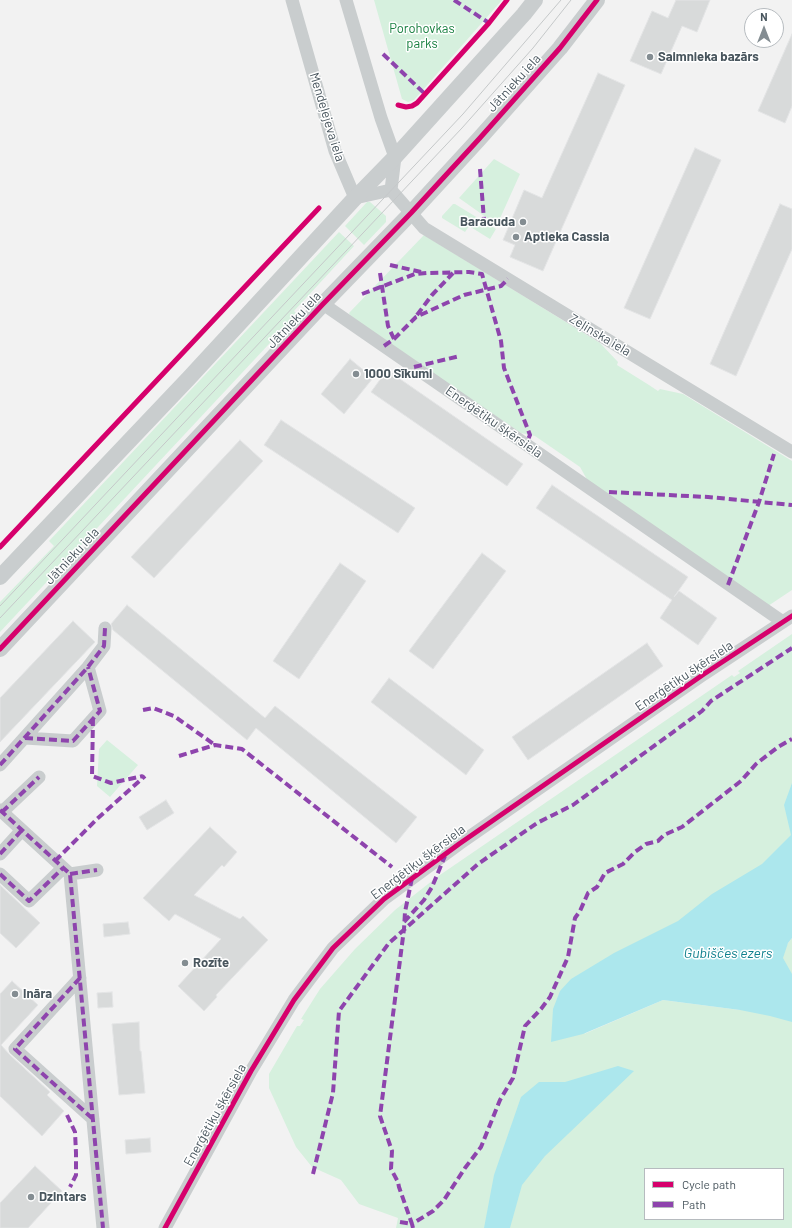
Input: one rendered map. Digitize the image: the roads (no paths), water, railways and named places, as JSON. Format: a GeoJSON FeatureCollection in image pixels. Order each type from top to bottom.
{"type":"FeatureCollection","features":[{"type":"Feature","properties":{"kind":"street","name":"Mendeļejeva iela"},"geometry":{"type":"LineString","coordinates":[[292,0],[335,151],[355,198]]}},
{"type":"Feature","properties":{"kind":"street"},"geometry":{"type":"LineString","coordinates":[[346,0],[381,118],[395,157],[392,190],[411,213]]}},
{"type":"Feature","properties":{"kind":"street"},"geometry":{"type":"LineString","coordinates":[[0,577],[189,378],[355,198],[395,157],[519,20],[535,0]]}},
{"type":"Feature","properties":{"kind":"street","name":"Jātnieku iela"},"geometry":{"type":"LineString","coordinates":[[0,649],[323,304],[411,213],[560,48],[597,0]]}},
{"type":"Feature","properties":{"kind":"street"},"geometry":{"type":"LineString","coordinates":[[355,198],[392,190]]}},
{"type":"Feature","properties":{"kind":"street","name":"Zeļinska iela"},"geometry":{"type":"LineString","coordinates":[[411,213],[424,228],[792,452]]}},
{"type":"Feature","properties":{"kind":"street","name":"Enerģētiķu šķērsiela"},"geometry":{"type":"LineString","coordinates":[[165,1228],[255,1064],[294,1000],[333,948],[384,899],[446,854],[704,674],[787,619],[323,304]]}},
{"type":"Feature","properties":{"kind":"street"},"geometry":{"type":"LineString","coordinates":[[0,765],[88,667],[104,646],[105,628]]}},
{"type":"Feature","properties":{"kind":"street"},"geometry":{"type":"LineString","coordinates":[[25,738],[73,741],[100,711],[88,667]]}},
{"type":"Feature","properties":{"kind":"street"},"geometry":{"type":"LineString","coordinates":[[39,777],[1,811],[66,871],[80,978],[103,1228]]}},
{"type":"Feature","properties":{"kind":"street"},"geometry":{"type":"LineString","coordinates":[[0,854],[22,830]]}},
{"type":"Feature","properties":{"kind":"street"},"geometry":{"type":"LineString","coordinates":[[0,874],[29,901],[66,871],[98,870]]}},
{"type":"Feature","properties":{"kind":"street"},"geometry":{"type":"LineString","coordinates":[[80,978],[15,1049],[93,1119]]}},
{"type":"Feature","properties":{"kind":"water","name":"Gubiščes ezers"},"geometry":{"type":"Polygon","coordinates":[[[792,783],[792,938],[788,943],[783,958],[792,974],[792,1022],[740,1010],[663,1000],[583,1034],[551,1042],[553,1009],[560,991],[571,979],[614,953],[678,921],[712,894],[762,864],[791,835],[784,805],[792,783]]]}},
{"type":"Feature","properties":{"kind":"water"},"geometry":{"type":"Polygon","coordinates":[[[618,1066],[634,1071],[545,1156],[522,1185],[510,1228],[484,1228],[494,1175],[521,1097],[539,1082],[565,1082],[618,1066]]]}},
{"type":"Feature","properties":{"kind":"tram line"},"geometry":{"type":"LineString","coordinates":[[0,606],[463,114],[561,0]]}},
{"type":"Feature","properties":{"kind":"tram line"},"geometry":{"type":"LineString","coordinates":[[0,618],[462,128],[533,48],[571,0]]}},
{"type":"Feature","properties":{"kind":"place","name":"Saimnieka bazārs"},"geometry":{"type":"Point","coordinates":[650,57]}},
{"type":"Feature","properties":{"kind":"place","name":"Baracuda"},"geometry":{"type":"Point","coordinates":[523,222]}},
{"type":"Feature","properties":{"kind":"place","name":"Aptieka Cassia"},"geometry":{"type":"Point","coordinates":[516,237]}},
{"type":"Feature","properties":{"kind":"place","name":"1000 Sīkumi"},"geometry":{"type":"Point","coordinates":[356,374]}},
{"type":"Feature","properties":{"kind":"place","name":"Rozīte"},"geometry":{"type":"Point","coordinates":[185,963]}},
{"type":"Feature","properties":{"kind":"place","name":"Ināra"},"geometry":{"type":"Point","coordinates":[15,994]}},
{"type":"Feature","properties":{"kind":"place","name":"Dzintars"},"geometry":{"type":"Point","coordinates":[31,1197]}},
{"type":"Feature","properties":{"kind":"park label","name":"Porohovkas parks"},"geometry":{"type":"Point","coordinates":[422,36]}}]}
